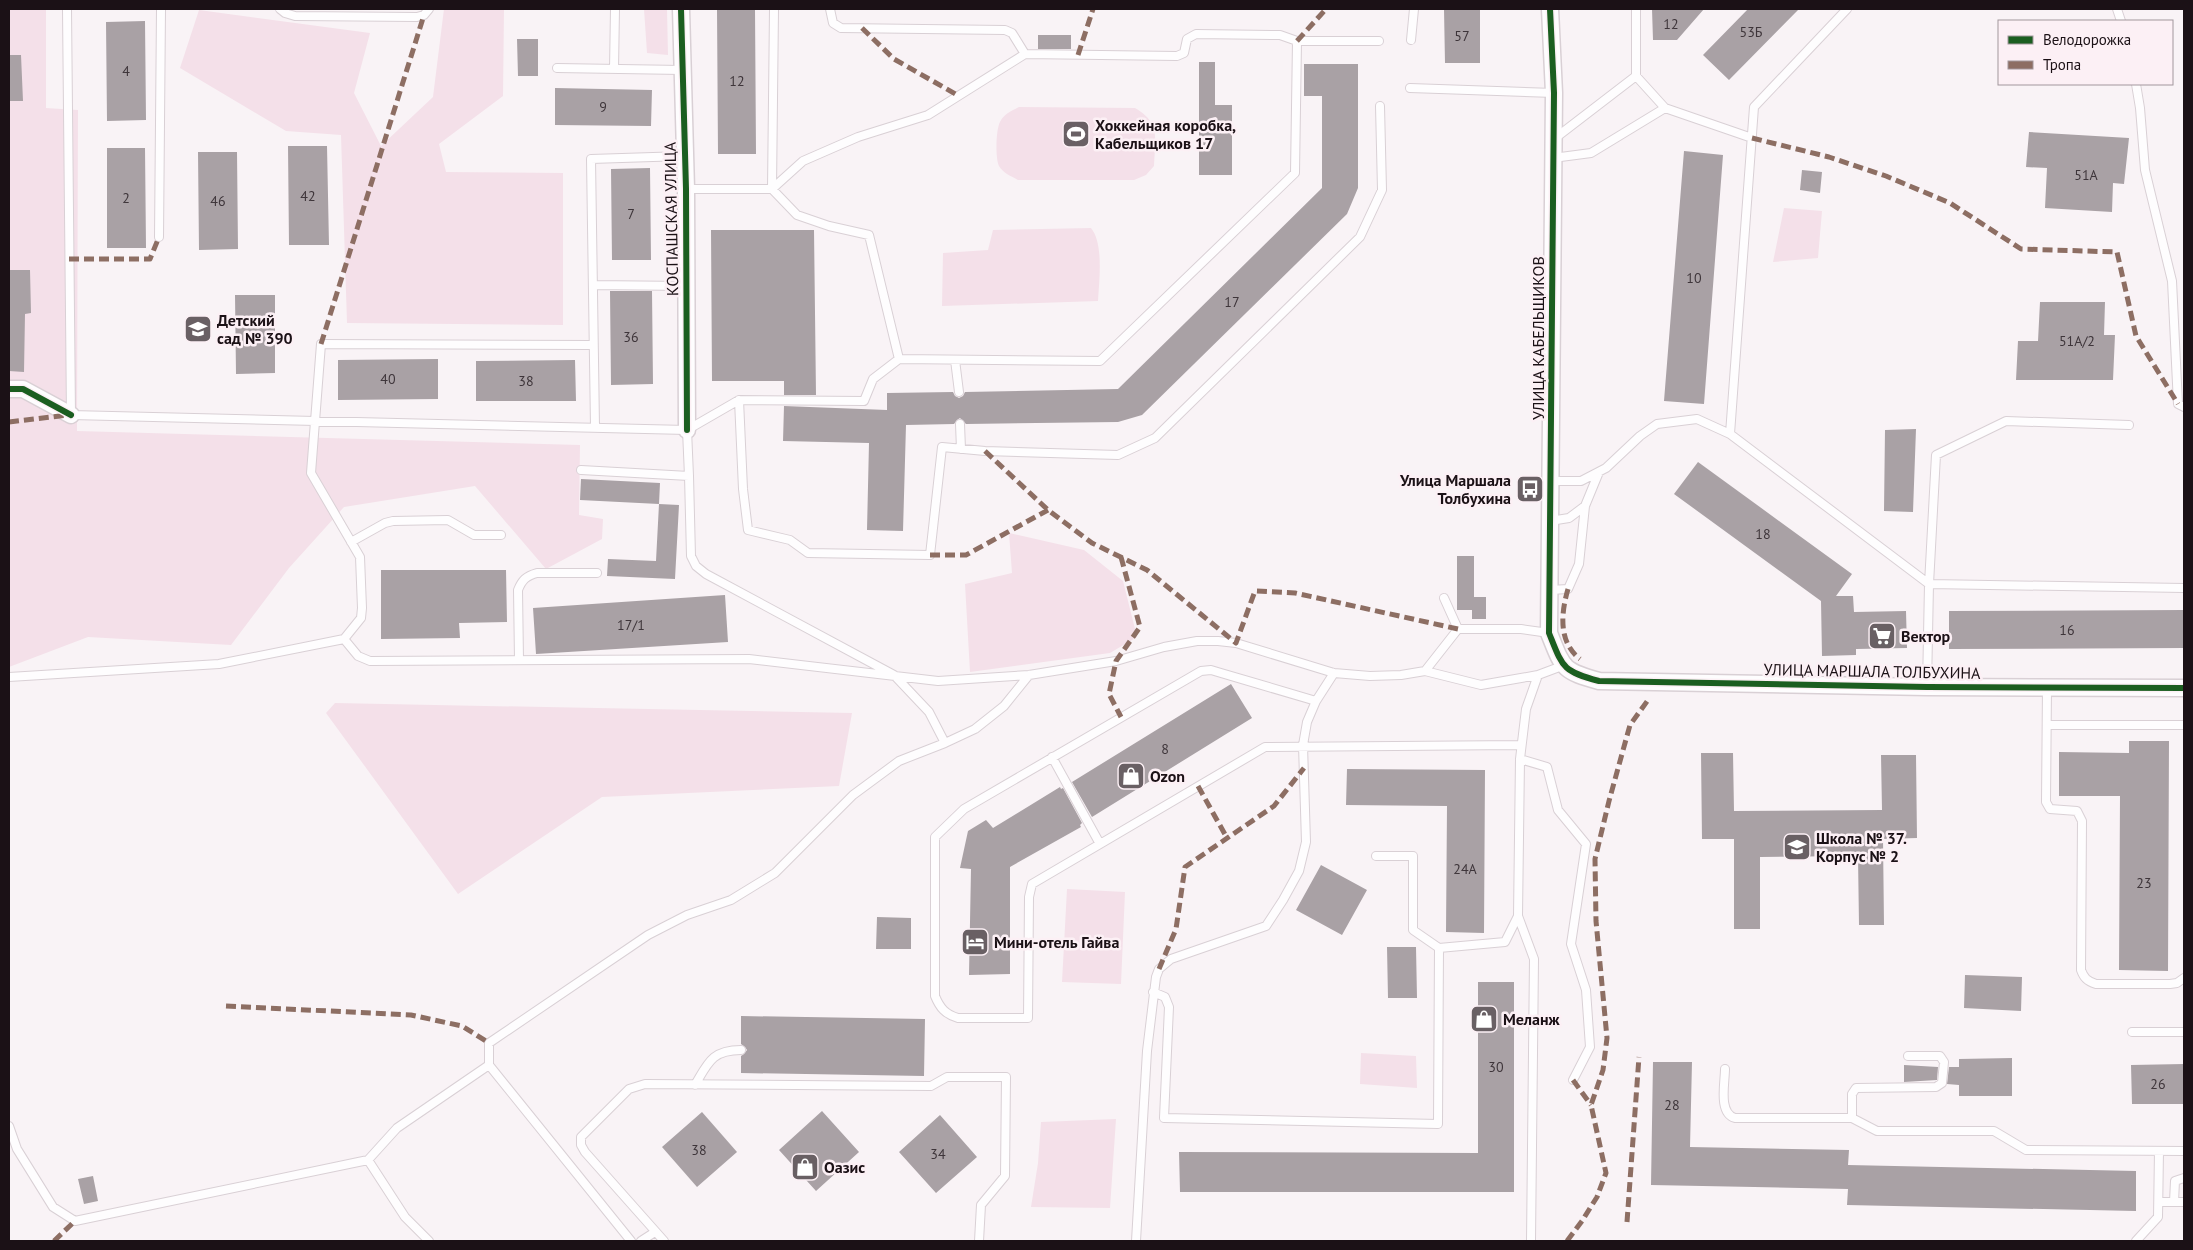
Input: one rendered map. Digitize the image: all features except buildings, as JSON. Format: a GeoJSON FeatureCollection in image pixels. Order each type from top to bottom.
{"type":"FeatureCollection","features":[{"type":"Feature","properties":{"kind":"street","name":"КОСПАШСКАЯ УЛИЦА"},"geometry":{"type":"LineString","coordinates":[[681,9],[686,189],[688,430]]}},
{"type":"Feature","properties":{"kind":"street","name":"УЛИЦА КАБЕЛЬЩИКОВ"},"geometry":{"type":"LineString","coordinates":[[1550,9],[1554,93],[1549,633],[1562,666]]}},
{"type":"Feature","properties":{"kind":"street"},"geometry":{"type":"LineString","coordinates":[[9,389],[22,389],[71,415]]}},
{"type":"Feature","properties":{"kind":"street","name":"УЛИЦА МАРШАЛА ТОЛБУХИНА"},"geometry":{"type":"LineString","coordinates":[[1562,666],[1574,675],[1600,681],[1927,687],[2184,688]]}},
{"type":"Feature","properties":{"kind":"lane"},"geometry":{"type":"LineString","coordinates":[[67,9],[71,415],[316,422],[688,430],[739,400],[864,401],[873,379],[900,359],[1100,361],[1295,173],[1297,42]]}},
{"type":"Feature","properties":{"kind":"lane"},"geometry":{"type":"LineString","coordinates":[[159,237],[161,9]]}},
{"type":"Feature","properties":{"kind":"lane"},"geometry":{"type":"LineString","coordinates":[[280,9],[285,13],[295,16],[378,13],[417,17],[424,15],[429,9]]}},
{"type":"Feature","properties":{"kind":"lane"},"geometry":{"type":"LineString","coordinates":[[614,9],[614,69]]}},
{"type":"Feature","properties":{"kind":"lane"},"geometry":{"type":"LineString","coordinates":[[774,9],[772,189],[797,215],[829,226],[869,235],[900,359]]}},
{"type":"Feature","properties":{"kind":"lane"},"geometry":{"type":"LineString","coordinates":[[830,9],[833,23],[841,28],[1006,30],[1012,33],[1026,54]]}},
{"type":"Feature","properties":{"kind":"lane"},"geometry":{"type":"LineString","coordinates":[[1411,40],[1414,9]]}},
{"type":"Feature","properties":{"kind":"lane"},"geometry":{"type":"LineString","coordinates":[[1636,9],[1636,76],[1664,108],[1752,138]]}},
{"type":"Feature","properties":{"kind":"lane"},"geometry":{"type":"LineString","coordinates":[[1730,434],[1754,107],[1847,9]]}},
{"type":"Feature","properties":{"kind":"lane"},"geometry":{"type":"LineString","coordinates":[[686,189],[772,189],[804,161],[858,137],[928,115],[1026,54],[1177,56],[1184,53],[1187,39],[1196,34],[1280,35],[1297,42],[1379,41]]}},
{"type":"Feature","properties":{"kind":"lane"},"geometry":{"type":"LineString","coordinates":[[557,68],[682,70]]}},
{"type":"Feature","properties":{"kind":"lane"},"geometry":{"type":"LineString","coordinates":[[1553,139],[1636,76]]}},
{"type":"Feature","properties":{"kind":"lane"},"geometry":{"type":"LineString","coordinates":[[2136,85],[2145,170],[2172,281],[2178,404],[2184,407]]}},
{"type":"Feature","properties":{"kind":"lane"},"geometry":{"type":"LineString","coordinates":[[1410,88],[1554,93]]}},
{"type":"Feature","properties":{"kind":"lane"},"geometry":{"type":"LineString","coordinates":[[739,400],[743,489],[748,530],[790,540],[808,553],[930,555],[942,447],[1118,455],[1155,438],[1360,237],[1382,190],[1380,106]]}},
{"type":"Feature","properties":{"kind":"lane"},"geometry":{"type":"LineString","coordinates":[[1553,158],[1591,153],[1664,108]]}},
{"type":"Feature","properties":{"kind":"lane"},"geometry":{"type":"LineString","coordinates":[[595,427],[591,159],[684,156]]}},
{"type":"Feature","properties":{"kind":"lane"},"geometry":{"type":"LineString","coordinates":[[593,285],[687,286]]}},
{"type":"Feature","properties":{"kind":"lane"},"geometry":{"type":"LineString","coordinates":[[9,677],[219,664],[344,639],[361,618],[360,557],[311,473],[321,344],[593,345]]}},
{"type":"Feature","properties":{"kind":"lane"},"geometry":{"type":"LineString","coordinates":[[955,360],[959,392]]}},
{"type":"Feature","properties":{"kind":"lane"},"geometry":{"type":"LineString","coordinates":[[1550,482],[1581,481],[1606,468],[1640,436],[1658,424],[1697,419],[1730,434],[1929,584],[2184,588]]}},
{"type":"Feature","properties":{"kind":"lane"},"geometry":{"type":"LineString","coordinates":[[1927,687],[1929,584],[1936,455],[2006,421],[2129,426]]}},
{"type":"Feature","properties":{"kind":"lane"},"geometry":{"type":"LineString","coordinates":[[960,424],[960,449]]}},
{"type":"Feature","properties":{"kind":"lane"},"geometry":{"type":"LineString","coordinates":[[688,430],[691,556],[696,566],[706,574],[894,675],[929,712],[945,744]]}},
{"type":"Feature","properties":{"kind":"lane"},"geometry":{"type":"LineString","coordinates":[[581,470],[690,476]]}},
{"type":"Feature","properties":{"kind":"lane"},"geometry":{"type":"LineString","coordinates":[[1550,590],[1568,589],[1578,564],[1585,506],[1599,472]]}},
{"type":"Feature","properties":{"kind":"lane"},"geometry":{"type":"LineString","coordinates":[[1550,521],[1569,518],[1585,506]]}},
{"type":"Feature","properties":{"kind":"lane"},"geometry":{"type":"LineString","coordinates":[[351,542],[385,523],[393,521],[448,520],[474,535],[501,535]]}},
{"type":"Feature","properties":{"kind":"lane"},"geometry":{"type":"LineString","coordinates":[[519,660],[518,590],[521,582],[528,575],[537,573],[596,573]]}},
{"type":"Feature","properties":{"kind":"lane"},"geometry":{"type":"LineString","coordinates":[[1444,598],[1458,629]]}},
{"type":"Feature","properties":{"kind":"lane"},"geometry":{"type":"LineString","coordinates":[[1458,629],[1521,629],[1549,633]]}},
{"type":"Feature","properties":{"kind":"lane"},"geometry":{"type":"LineString","coordinates":[[1425,671],[1458,629]]}},
{"type":"Feature","properties":{"kind":"lane"},"geometry":{"type":"LineString","coordinates":[[344,639],[358,656],[370,660],[749,659],[938,681],[1029,675],[1116,661],[1164,647],[1196,641],[1236,643],[1334,673],[1370,676],[1401,675],[1425,671],[1481,685],[1538,676],[1562,666]]}},
{"type":"Feature","properties":{"kind":"lane"},"geometry":{"type":"LineString","coordinates":[[1316,701],[1211,670],[1201,671],[964,809],[935,837],[935,996],[940,1007],[949,1015],[958,1018],[1028,1018],[1030,889],[1037,881],[1265,747],[1303,745],[1520,745]]}},
{"type":"Feature","properties":{"kind":"lane"},"geometry":{"type":"LineString","coordinates":[[1136,1241],[1147,1051],[1153,992],[1160,969],[1171,958],[1266,926],[1284,900],[1299,871],[1306,842],[1303,745],[1307,722],[1316,701],[1334,673]]}},
{"type":"Feature","properties":{"kind":"lane"},"geometry":{"type":"LineString","coordinates":[[632,1241],[489,1065],[489,1043],[648,935],[687,915],[731,900],[775,873],[853,796],[899,761],[945,744],[975,729],[1004,706],[1029,675]]}},
{"type":"Feature","properties":{"kind":"lane"},"geometry":{"type":"LineString","coordinates":[[1531,1241],[1534,960],[1518,916],[1520,745],[1526,709],[1538,676]]}},
{"type":"Feature","properties":{"kind":"lane"},"geometry":{"type":"LineString","coordinates":[[2047,687],[2048,806],[2055,811],[2077,811],[2082,821],[2081,970],[2084,977],[2089,982],[2096,984],[2170,984],[2177,983],[2184,978]]}},
{"type":"Feature","properties":{"kind":"lane"},"geometry":{"type":"LineString","coordinates":[[2047,725],[2184,725]]}},
{"type":"Feature","properties":{"kind":"lane"},"geometry":{"type":"LineString","coordinates":[[1052,757],[1100,844]]}},
{"type":"Feature","properties":{"kind":"lane"},"geometry":{"type":"LineString","coordinates":[[1520,759],[1547,767],[1558,810],[1586,844],[1571,944],[1586,990],[1590,1047],[1572,1080]]}},
{"type":"Feature","properties":{"kind":"lane"},"geometry":{"type":"LineString","coordinates":[[1376,856],[1413,856],[1413,930],[1440,948],[1505,942],[1518,916]]}},
{"type":"Feature","properties":{"kind":"lane"},"geometry":{"type":"LineString","coordinates":[[1153,992],[1165,997],[1169,1007],[1164,1118],[1438,1124],[1440,948]]}},
{"type":"Feature","properties":{"kind":"lane"},"geometry":{"type":"LineString","coordinates":[[2132,1032],[2184,1032]]}},
{"type":"Feature","properties":{"kind":"lane"},"geometry":{"type":"LineString","coordinates":[[695,1085],[711,1058],[726,1050],[741,1050]]}},
{"type":"Feature","properties":{"kind":"lane"},"geometry":{"type":"LineString","coordinates":[[1852,1118],[1852,1094],[1856,1088],[1936,1087],[1942,1083],[1944,1062],[1940,1056],[1908,1056]]}},
{"type":"Feature","properties":{"kind":"lane"},"geometry":{"type":"LineString","coordinates":[[9,1126],[18,1149],[53,1207],[75,1221],[368,1160],[397,1128],[489,1065]]}},
{"type":"Feature","properties":{"kind":"lane"},"geometry":{"type":"LineString","coordinates":[[1725,1069],[1724,1107],[1730,1116],[1852,1118],[1877,1131],[1994,1131],[2026,1150],[2184,1151]]}},
{"type":"Feature","properties":{"kind":"lane"},"geometry":{"type":"LineString","coordinates":[[664,1241],[654,1232],[581,1145],[581,1137],[629,1089],[645,1084],[931,1086],[947,1077],[1006,1077],[1005,1176],[981,1205],[980,1241]]}},
{"type":"Feature","properties":{"kind":"lane"},"geometry":{"type":"LineString","coordinates":[[2136,1241],[2158,1217],[2159,1151]]}},
{"type":"Feature","properties":{"kind":"lane"},"geometry":{"type":"LineString","coordinates":[[368,1160],[405,1217],[429,1241]]}},
{"type":"Feature","properties":{"kind":"lane"},"geometry":{"type":"LineString","coordinates":[[2174,1202],[2175,1181],[2184,1178]]}},
{"type":"Feature","properties":{"kind":"lane"},"geometry":{"type":"LineString","coordinates":[[2159,1202],[2184,1202]]}},
{"type":"Feature","properties":{"kind":"lane"},"geometry":{"type":"LineString","coordinates":[[641,1241],[654,1232]]}},
{"type":"Feature","properties":{"kind":"shaded area"},"geometry":{"type":"Polygon","coordinates":[[[9,9],[46,9],[46,108],[78,110],[77,431],[580,445],[579,515],[603,519],[602,539],[546,569],[475,486],[344,507],[289,568],[231,645],[88,637],[9,667],[9,9]]]}},
{"type":"Feature","properties":{"kind":"shaded area"},"geometry":{"type":"Polygon","coordinates":[[[444,9],[504,9],[503,96],[439,144],[446,172],[563,173],[563,325],[347,323],[341,135],[286,131],[180,68],[199,10],[370,33],[354,93],[381,146],[433,97],[444,9]]]}},
{"type":"Feature","properties":{"kind":"shaded area"},"geometry":{"type":"Polygon","coordinates":[[[644,9],[667,9],[668,55],[647,53],[644,9]]]}},
{"type":"Feature","properties":{"kind":"shaded area","name":"Хоккейная коробка, Кабельщиков 17"},"geometry":{"type":"Polygon","coordinates":[[[1019,107],[1135,108],[1149,119],[1155,132],[1154,166],[1146,175],[1134,180],[1018,180],[999,166],[996,144],[1002,119],[1019,107]]]}},
{"type":"Feature","properties":{"kind":"shaded area"},"geometry":{"type":"Polygon","coordinates":[[[1784,208],[1822,211],[1818,258],[1773,262],[1784,208]]]}},
{"type":"Feature","properties":{"kind":"shaded area"},"geometry":{"type":"Polygon","coordinates":[[[1091,228],[1098,243],[1099,253],[1098,301],[942,306],[943,253],[988,250],[993,230],[1091,228]]]}},
{"type":"Feature","properties":{"kind":"shaded area"},"geometry":{"type":"Polygon","coordinates":[[[1009,533],[1084,550],[1123,581],[1137,637],[1110,653],[970,672],[965,584],[1012,573],[1009,533]]]}},
{"type":"Feature","properties":{"kind":"shaded area"},"geometry":{"type":"Polygon","coordinates":[[[335,703],[852,713],[839,786],[602,797],[458,894],[326,713],[335,703]]]}},
{"type":"Feature","properties":{"kind":"shaded area"},"geometry":{"type":"Polygon","coordinates":[[[1067,889],[1125,892],[1121,984],[1062,982],[1067,889]]]}},
{"type":"Feature","properties":{"kind":"shaded area"},"geometry":{"type":"Polygon","coordinates":[[[1361,1053],[1416,1056],[1417,1088],[1360,1084],[1361,1053]]]}},
{"type":"Feature","properties":{"kind":"shaded area"},"geometry":{"type":"Polygon","coordinates":[[[1116,1119],[1110,1208],[1031,1207],[1038,1163],[1041,1122],[1116,1119]]]}},
{"type":"Feature","properties":{"kind":"marked path"},"geometry":{"type":"LineString","coordinates":[[1078,55],[1093,9]]}},
{"type":"Feature","properties":{"kind":"marked path"},"geometry":{"type":"LineString","coordinates":[[1297,41],[1326,9]]}},
{"type":"Feature","properties":{"kind":"marked path"},"geometry":{"type":"LineString","coordinates":[[321,344],[424,15]]}},
{"type":"Feature","properties":{"kind":"marked path"},"geometry":{"type":"LineString","coordinates":[[862,28],[894,59],[959,96]]}},
{"type":"Feature","properties":{"kind":"marked path"},"geometry":{"type":"LineString","coordinates":[[1752,138],[1829,157],[1886,176],[1950,203],[2021,249],[2117,252],[2136,336],[2178,404]]}},
{"type":"Feature","properties":{"kind":"marked path"},"geometry":{"type":"LineString","coordinates":[[69,259],[150,259],[159,237]]}},
{"type":"Feature","properties":{"kind":"marked path"},"geometry":{"type":"LineString","coordinates":[[9,422],[68,415]]}},
{"type":"Feature","properties":{"kind":"marked path"},"geometry":{"type":"LineString","coordinates":[[985,451],[1048,510],[1092,543],[1147,570],[1236,643],[1255,591],[1295,593],[1458,629]]}},
{"type":"Feature","properties":{"kind":"marked path"},"geometry":{"type":"LineString","coordinates":[[930,555],[966,555],[1048,510]]}},
{"type":"Feature","properties":{"kind":"marked path"},"geometry":{"type":"LineString","coordinates":[[1121,557],[1140,627],[1116,661],[1109,694],[1121,717]]}},
{"type":"Feature","properties":{"kind":"marked path"},"geometry":{"type":"LineString","coordinates":[[1568,589],[1563,627],[1568,644],[1580,659]]}},
{"type":"Feature","properties":{"kind":"marked path"},"geometry":{"type":"LineString","coordinates":[[1567,1241],[1597,1197],[1606,1173],[1591,1105],[1603,1070],[1607,1038],[1596,921],[1595,859],[1630,725],[1648,700]]}},
{"type":"Feature","properties":{"kind":"marked path"},"geometry":{"type":"LineString","coordinates":[[1159,969],[1176,929],[1185,867],[1274,806],[1304,768]]}},
{"type":"Feature","properties":{"kind":"marked path"},"geometry":{"type":"LineString","coordinates":[[1198,786],[1227,838]]}},
{"type":"Feature","properties":{"kind":"marked path"},"geometry":{"type":"LineString","coordinates":[[226,1006],[411,1015],[462,1026],[489,1043]]}},
{"type":"Feature","properties":{"kind":"marked path"},"geometry":{"type":"LineString","coordinates":[[1627,1222],[1639,1057]]}},
{"type":"Feature","properties":{"kind":"marked path"},"geometry":{"type":"LineString","coordinates":[[1573,1080],[1591,1105]]}},
{"type":"Feature","properties":{"kind":"marked path"},"geometry":{"type":"LineString","coordinates":[[54,1241],[75,1221]]}},
{"type":"Feature","properties":{"kind":"cycle path"},"geometry":{"type":"LineString","coordinates":[[681,9],[686,189],[687,430]]}},
{"type":"Feature","properties":{"kind":"cycle path"},"geometry":{"type":"LineString","coordinates":[[1550,9],[1554,93],[1549,633],[1565,666],[1571,671],[1599,681],[1927,687],[2184,688]]}},
{"type":"Feature","properties":{"kind":"cycle path"},"geometry":{"type":"LineString","coordinates":[[9,389],[23,389],[71,415]]}},
{"type":"Feature","properties":{"kind":"place","name":"Хоккейная коробка, Кабельщиков 17"},"geometry":{"type":"Point","coordinates":[1076,134]}},
{"type":"Feature","properties":{"kind":"place","name":"Детский сад № 390"},"geometry":{"type":"Point","coordinates":[198,329]}},
{"type":"Feature","properties":{"kind":"place","name":"Улица Маршала Толбухина"},"geometry":{"type":"Point","coordinates":[1530,489]}},
{"type":"Feature","properties":{"kind":"place","name":"Вектор"},"geometry":{"type":"Point","coordinates":[1882,636]}},
{"type":"Feature","properties":{"kind":"place","name":"Ozon"},"geometry":{"type":"Point","coordinates":[1131,776]}},
{"type":"Feature","properties":{"kind":"place","name":"Школа № 37. Корпус № 2"},"geometry":{"type":"Point","coordinates":[1797,847]}},
{"type":"Feature","properties":{"kind":"place","name":"Мини-отель Гайва"},"geometry":{"type":"Point","coordinates":[975,942]}},
{"type":"Feature","properties":{"kind":"place","name":"Меланж"},"geometry":{"type":"Point","coordinates":[1484,1019]}},
{"type":"Feature","properties":{"kind":"place","name":"Оазис"},"geometry":{"type":"Point","coordinates":[805,1167]}}]}
